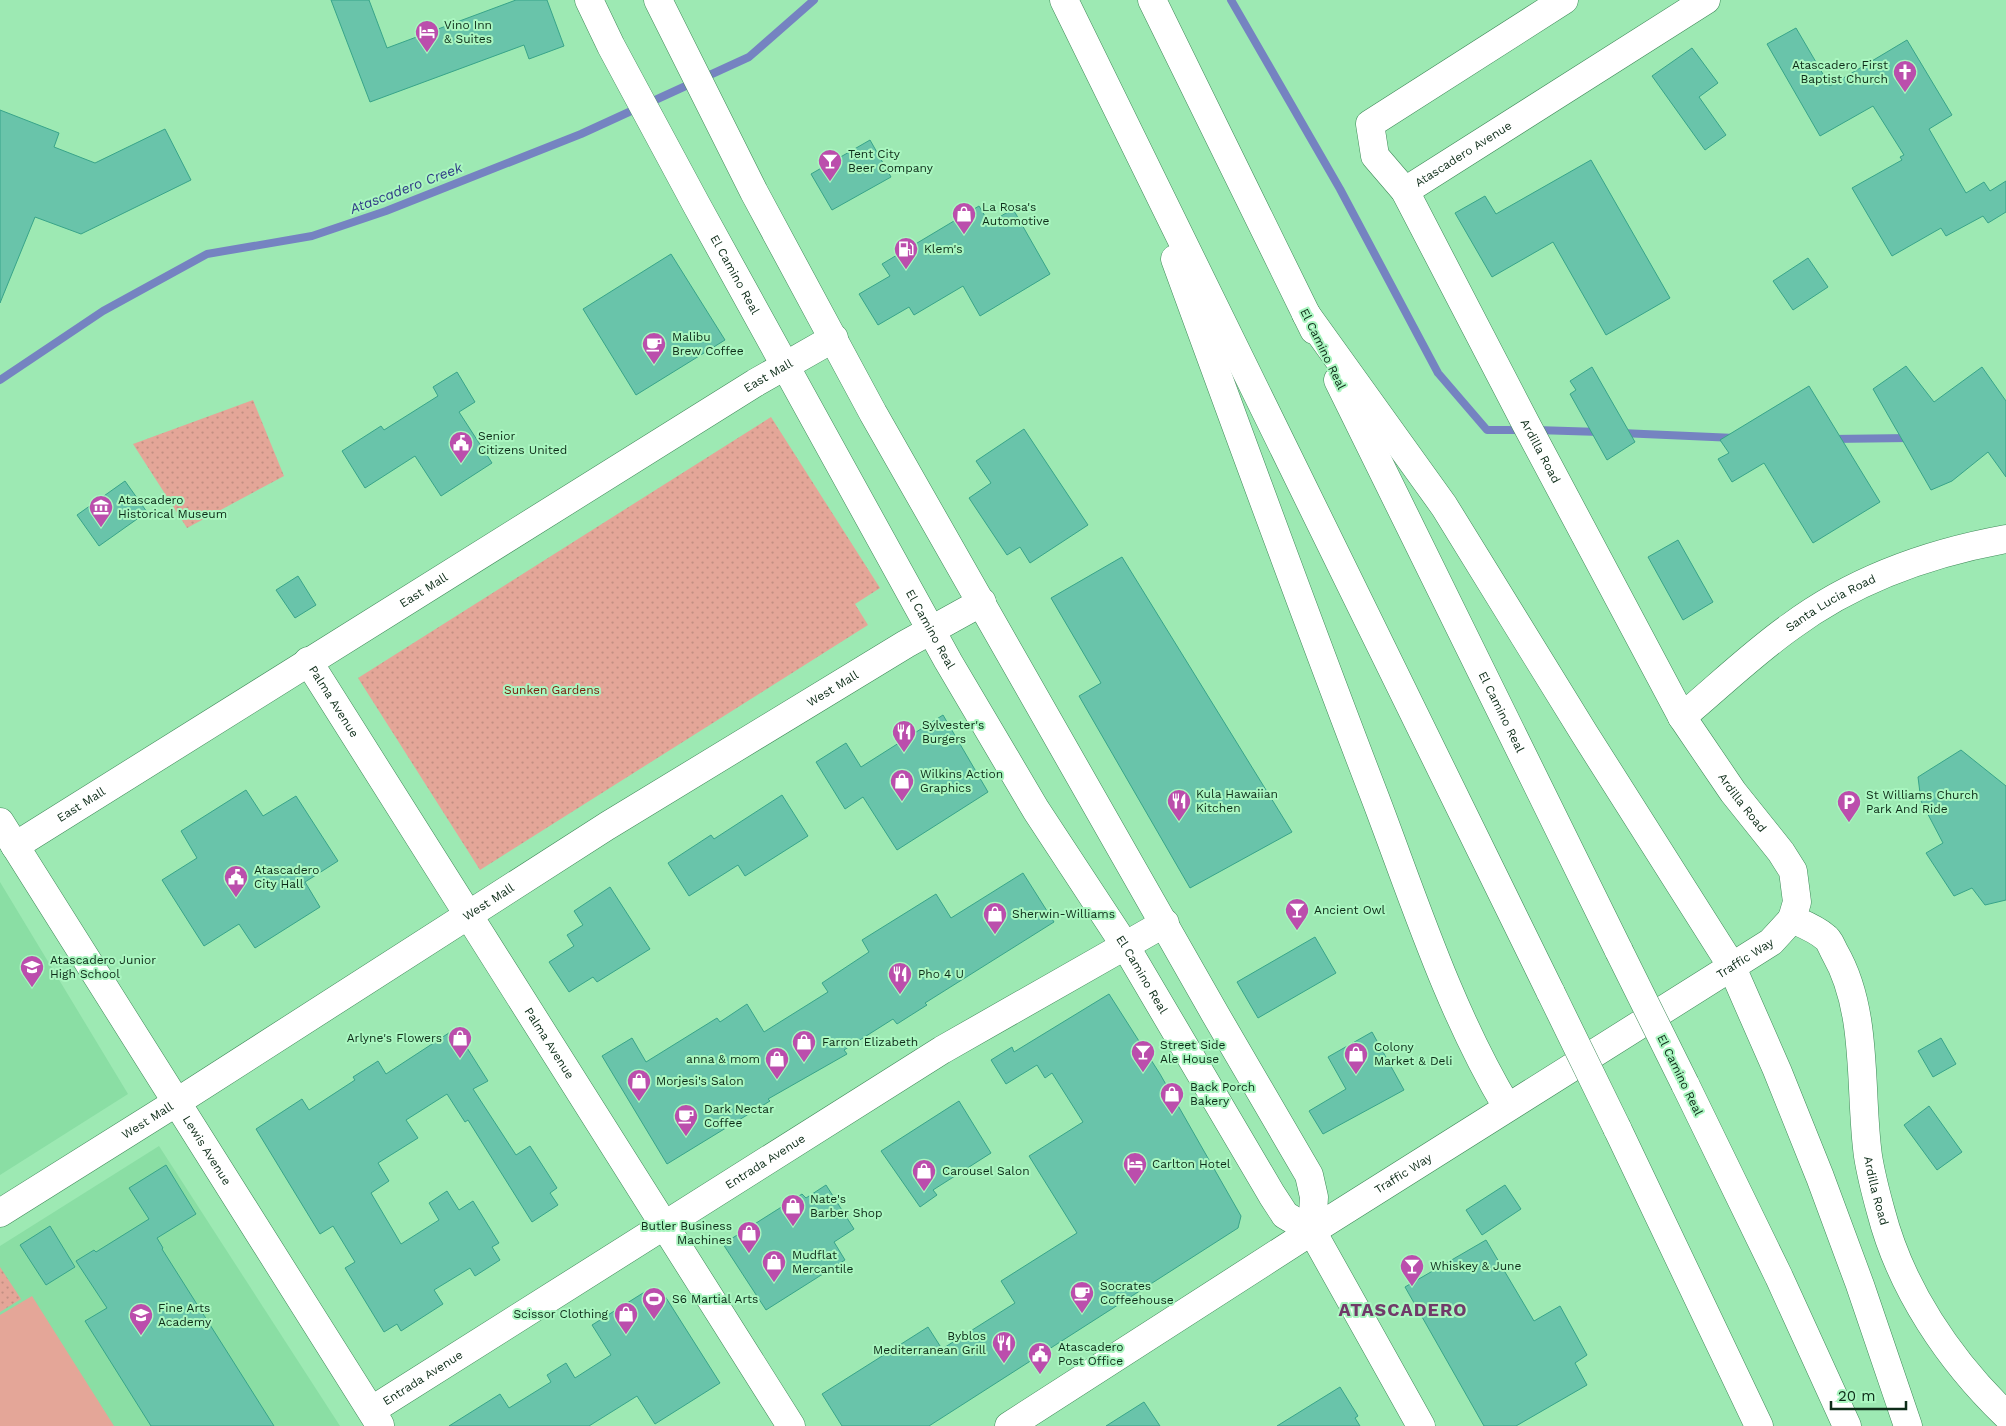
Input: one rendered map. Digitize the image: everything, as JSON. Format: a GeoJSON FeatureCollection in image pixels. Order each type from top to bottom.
{"type":"FeatureCollection","features":[{"type":"Feature","properties":{"kind":"main road","name":"El Camino Real"},"geometry":{"type":"LineString","coordinates":[[589,0],[651,121],[931,630],[1036,810],[1126,947],[1285,1215],[1312,1231]]}},
{"type":"Feature","properties":{"kind":"main road"},"geometry":{"type":"LineString","coordinates":[[658,0],[754,192],[877,420],[1309,1175],[1314,1197],[1312,1231],[1421,1426]]}},
{"type":"Feature","properties":{"kind":"main road"},"geometry":{"type":"LineString","coordinates":[[1064,0],[1617,1128],[1759,1426]]}},
{"type":"Feature","properties":{"kind":"main road","name":"El Camino Real"},"geometry":{"type":"LineString","coordinates":[[1152,0],[1393,495],[1779,1276],[1847,1426]]}},
{"type":"Feature","properties":{"kind":"main road","name":"Atascadero Avenue"},"geometry":{"type":"LineString","coordinates":[[1564,0],[1370,124],[1375,156],[1405,191],[1706,0]]}},
{"type":"Feature","properties":{"kind":"main road"},"geometry":{"type":"LineString","coordinates":[[1126,124],[1268,515],[1406,879],[1470,1038],[1507,1107]]}},
{"type":"Feature","properties":{"kind":"main road","name":"Ardilla Road"},"geometry":{"type":"LineString","coordinates":[[1405,191],[1526,424],[1682,716],[1733,792],[1781,852],[1793,871],[1797,902],[1792,919],[1826,938],[1841,962],[1860,1039],[1868,1157],[1881,1213],[1908,1284],[1925,1316],[1968,1373],[2006,1415]]}},
{"type":"Feature","properties":{"kind":"main road"},"geometry":{"type":"LineString","coordinates":[[1306,314],[1444,506],[1578,725],[1732,966],[1777,1070],[1820,1177],[1860,1285],[1908,1426]]}},
{"type":"Feature","properties":{"kind":"main road","name":"East Mall"},"geometry":{"type":"LineString","coordinates":[[15,846],[308,661],[785,365],[834,338]]}},
{"type":"Feature","properties":{"kind":"main road","name":"Santa Lucia Road"},"geometry":{"type":"LineString","coordinates":[[1682,716],[1790,626],[1824,604],[1864,583],[1906,565],[1946,552],[2006,539]]}},
{"type":"Feature","properties":{"kind":"main road","name":"West Mall"},"geometry":{"type":"LineString","coordinates":[[0,1213],[177,1102],[607,826],[931,630],[982,602]]}},
{"type":"Feature","properties":{"kind":"main road","name":"Palma Avenue"},"geometry":{"type":"LineString","coordinates":[[308,661],[792,1426]]}},
{"type":"Feature","properties":{"kind":"main road","name":"Lewis Avenue"},"geometry":{"type":"LineString","coordinates":[[0,822],[376,1418]]}},
{"type":"Feature","properties":{"kind":"main road","name":"Traffic Way"},"geometry":{"type":"LineString","coordinates":[[1009,1426],[1507,1107],[1771,942],[1792,919]]}},
{"type":"Feature","properties":{"kind":"main road","name":"Entrada Avenue"},"geometry":{"type":"LineString","coordinates":[[376,1418],[665,1224],[942,1050],[1126,947],[1165,923]]}},
{"type":"Feature","properties":{"kind":"shaded area","name":"Atascadero Junior High School"},"geometry":{"type":"Polygon","coordinates":[[[0,882],[128,1094],[0,1175],[0,882]]]}},
{"type":"Feature","properties":{"kind":"shaded area","name":"Fine Arts Academy"},"geometry":{"type":"Polygon","coordinates":[[[159,1146],[340,1426],[0,1426],[0,1246],[159,1146]]]}},
{"type":"Feature","properties":{"kind":"green space"},"geometry":{"type":"Polygon","coordinates":[[[253,400],[284,476],[187,528],[133,444],[253,400]]]}},
{"type":"Feature","properties":{"kind":"green space","name":"Sunken Gardens"},"geometry":{"type":"Polygon","coordinates":[[[771,417],[880,588],[855,604],[868,625],[480,870],[358,678],[771,417]]]}},
{"type":"Feature","properties":{"kind":"green space"},"geometry":{"type":"Polygon","coordinates":[[[0,1267],[21,1299],[0,1312],[0,1267]]]}},
{"type":"Feature","properties":{"kind":"green space"},"geometry":{"type":"Polygon","coordinates":[[[32,1296],[114,1426],[0,1426],[0,1315],[32,1296]]]}},
{"type":"Feature","properties":{"kind":"building","name":"Vino Inn & Suites"},"geometry":{"type":"Polygon","coordinates":[[[331,0],[369,0],[387,48],[516,0],[547,0],[564,46],[529,59],[524,45],[370,102],[331,0]]]}},
{"type":"Feature","properties":{"kind":"building"},"geometry":{"type":"Polygon","coordinates":[[[1796,28],[1830,86],[1907,40],[1952,115],[1929,129],[1966,193],[1984,182],[1990,191],[2006,181],[2006,212],[1988,223],[1983,216],[1946,236],[1941,228],[1892,256],[1852,188],[1902,160],[1900,157],[1904,155],[1873,106],[1820,136],[1767,44],[1796,28]]]}},
{"type":"Feature","properties":{"kind":"building"},"geometry":{"type":"Polygon","coordinates":[[[1692,48],[1718,83],[1699,97],[1726,135],[1705,150],[1652,76],[1692,48]]]}},
{"type":"Feature","properties":{"kind":"building"},"geometry":{"type":"Polygon","coordinates":[[[0,110],[59,133],[54,147],[95,163],[165,129],[191,180],[81,234],[35,217],[0,303],[0,110]]]}},
{"type":"Feature","properties":{"kind":"building"},"geometry":{"type":"Polygon","coordinates":[[[870,140],[891,177],[832,210],[811,174],[870,140]]]}},
{"type":"Feature","properties":{"kind":"building"},"geometry":{"type":"Polygon","coordinates":[[[1591,160],[1670,298],[1606,335],[1553,242],[1492,277],[1455,213],[1485,196],[1496,214],[1591,160]]]}},
{"type":"Feature","properties":{"kind":"building"},"geometry":{"type":"Polygon","coordinates":[[[979,206],[989,223],[1013,209],[1050,274],[980,316],[963,286],[914,315],[909,307],[878,325],[859,294],[890,276],[882,264],[979,206]]]}},
{"type":"Feature","properties":{"kind":"building"},"geometry":{"type":"Polygon","coordinates":[[[671,254],[725,340],[636,395],[583,309],[671,254]]]}},
{"type":"Feature","properties":{"kind":"building"},"geometry":{"type":"Polygon","coordinates":[[[1808,258],[1828,287],[1793,310],[1773,281],[1808,258]]]}},
{"type":"Feature","properties":{"kind":"building"},"geometry":{"type":"Polygon","coordinates":[[[1906,366],[1934,402],[1982,367],[2006,401],[2006,477],[1988,452],[1952,481],[1931,490],[1873,389],[1906,366]]]}},
{"type":"Feature","properties":{"kind":"building"},"geometry":{"type":"Polygon","coordinates":[[[1592,367],[1635,442],[1607,460],[1570,394],[1576,390],[1570,381],[1592,367]]]}},
{"type":"Feature","properties":{"kind":"building"},"geometry":{"type":"Polygon","coordinates":[[[457,372],[475,402],[459,412],[492,463],[441,496],[415,456],[365,488],[342,451],[381,426],[384,430],[438,396],[433,387],[457,372]]]}},
{"type":"Feature","properties":{"kind":"building"},"geometry":{"type":"Polygon","coordinates":[[[1809,386],[1880,502],[1813,543],[1764,463],[1732,482],[1718,459],[1729,453],[1720,440],[1809,386]]]}},
{"type":"Feature","properties":{"kind":"building"},"geometry":{"type":"Polygon","coordinates":[[[1024,429],[1088,525],[1030,563],[1020,547],[1007,555],[969,498],[991,483],[976,461],[1024,429]]]}},
{"type":"Feature","properties":{"kind":"building"},"geometry":{"type":"Polygon","coordinates":[[[125,481],[147,512],[99,546],[77,515],[125,481]]]}},
{"type":"Feature","properties":{"kind":"building"},"geometry":{"type":"Polygon","coordinates":[[[1678,540],[1713,602],[1683,620],[1648,557],[1678,540]]]}},
{"type":"Feature","properties":{"kind":"building"},"geometry":{"type":"Polygon","coordinates":[[[1122,557],[1292,832],[1190,888],[1079,696],[1101,683],[1051,598],[1122,557]]]}},
{"type":"Feature","properties":{"kind":"building"},"geometry":{"type":"Polygon","coordinates":[[[298,576],[316,605],[295,618],[276,590],[298,576]]]}},
{"type":"Feature","properties":{"kind":"building"},"geometry":{"type":"Polygon","coordinates":[[[943,715],[988,792],[897,850],[863,797],[845,809],[816,762],[846,743],[861,767],[943,715]]]}},
{"type":"Feature","properties":{"kind":"building"},"geometry":{"type":"Polygon","coordinates":[[[1961,750],[2006,786],[2006,900],[1985,905],[1972,888],[1954,896],[1926,853],[1943,843],[1921,801],[1918,777],[1961,750]]]}},
{"type":"Feature","properties":{"kind":"building"},"geometry":{"type":"Polygon","coordinates":[[[246,790],[263,816],[296,796],[338,861],[305,882],[320,907],[255,948],[239,924],[204,946],[162,880],[197,858],[181,831],[246,790]]]}},
{"type":"Feature","properties":{"kind":"building"},"geometry":{"type":"Polygon","coordinates":[[[782,795],[808,836],[745,876],[738,865],[689,896],[668,863],[711,835],[714,839],[782,795]]]}},
{"type":"Feature","properties":{"kind":"building"},"geometry":{"type":"Polygon","coordinates":[[[1023,873],[1054,922],[925,1003],[927,1005],[897,1024],[893,1019],[844,1050],[847,1054],[768,1099],[770,1101],[667,1164],[602,1056],[632,1038],[646,1062],[717,1018],[720,1022],[747,1004],[764,1032],[828,992],[822,983],[869,952],[862,940],[936,894],[951,918],[1023,873]]]}},
{"type":"Feature","properties":{"kind":"building"},"geometry":{"type":"Polygon","coordinates":[[[610,887],[650,949],[597,982],[593,977],[569,992],[549,962],[574,946],[567,935],[583,925],[574,911],[610,887]]]}},
{"type":"Feature","properties":{"kind":"building"},"geometry":{"type":"Polygon","coordinates":[[[1315,937],[1336,973],[1258,1018],[1237,982],[1315,937]]]}},
{"type":"Feature","properties":{"kind":"building"},"geometry":{"type":"Polygon","coordinates":[[[1109,994],[1160,1074],[1241,1216],[1238,1228],[929,1426],[842,1426],[822,1394],[928,1327],[942,1349],[1015,1303],[1001,1281],[1077,1233],[1029,1156],[1083,1122],[1052,1073],[1045,1078],[1037,1065],[1006,1084],[991,1060],[1012,1047],[1014,1052],[1109,994]]]}},
{"type":"Feature","properties":{"kind":"building"},"geometry":{"type":"Polygon","coordinates":[[[455,1029],[488,1081],[473,1089],[516,1155],[530,1146],[557,1188],[550,1193],[558,1205],[532,1222],[468,1120],[465,1122],[447,1094],[406,1120],[418,1138],[378,1163],[389,1181],[371,1193],[401,1244],[439,1220],[429,1203],[447,1191],[459,1210],[473,1201],[499,1243],[492,1247],[500,1260],[475,1276],[470,1268],[434,1290],[443,1304],[401,1331],[397,1324],[384,1332],[345,1268],[355,1262],[333,1226],[320,1234],[256,1129],[302,1099],[309,1110],[355,1080],[353,1077],[378,1061],[386,1074],[455,1029]]]}},
{"type":"Feature","properties":{"kind":"building"},"geometry":{"type":"Polygon","coordinates":[[[1372,1032],[1404,1090],[1323,1134],[1309,1111],[1346,1089],[1328,1057],[1372,1032]]]}},
{"type":"Feature","properties":{"kind":"building"},"geometry":{"type":"Polygon","coordinates":[[[1941,1038],[1956,1064],[1933,1077],[1918,1051],[1941,1038]]]}},
{"type":"Feature","properties":{"kind":"building"},"geometry":{"type":"Polygon","coordinates":[[[959,1101],[991,1153],[933,1190],[937,1195],[920,1207],[881,1151],[959,1101]]]}},
{"type":"Feature","properties":{"kind":"building"},"geometry":{"type":"Polygon","coordinates":[[[1929,1106],[1962,1152],[1937,1170],[1904,1125],[1929,1106]]]}},
{"type":"Feature","properties":{"kind":"building"},"geometry":{"type":"Polygon","coordinates":[[[166,1165],[196,1214],[157,1238],[162,1249],[274,1426],[151,1426],[85,1321],[107,1308],[76,1261],[94,1250],[96,1252],[149,1219],[129,1188],[166,1165]]]}},
{"type":"Feature","properties":{"kind":"building"},"geometry":{"type":"Polygon","coordinates":[[[826,1185],[854,1229],[834,1242],[845,1260],[766,1310],[723,1244],[802,1194],[806,1198],[826,1185]]]}},
{"type":"Feature","properties":{"kind":"building"},"geometry":{"type":"Polygon","coordinates":[[[1505,1185],[1521,1209],[1482,1235],[1466,1210],[1505,1185]]]}},
{"type":"Feature","properties":{"kind":"building"},"geometry":{"type":"Polygon","coordinates":[[[50,1226],[75,1267],[46,1285],[20,1245],[50,1226]]]}},
{"type":"Feature","properties":{"kind":"building"},"geometry":{"type":"Polygon","coordinates":[[[1486,1240],[1534,1321],[1560,1306],[1587,1355],[1575,1363],[1587,1385],[1516,1426],[1484,1426],[1405,1287],[1486,1240]]]}},
{"type":"Feature","properties":{"kind":"building"},"geometry":{"type":"Polygon","coordinates":[[[651,1288],[656,1288],[663,1293],[720,1383],[655,1424],[637,1396],[589,1426],[449,1426],[500,1394],[509,1408],[551,1382],[547,1375],[566,1363],[575,1378],[611,1355],[592,1325],[651,1288]]]}},
{"type":"Feature","properties":{"kind":"building"},"geometry":{"type":"Polygon","coordinates":[[[1340,1387],[1358,1416],[1355,1418],[1360,1426],[1277,1426],[1340,1387]]]}},
{"type":"Feature","properties":{"kind":"building"},"geometry":{"type":"Polygon","coordinates":[[[1144,1402],[1160,1426],[1106,1426],[1144,1402]]]}},
{"type":"Feature","properties":{"kind":"waterway","name":"Atascadero Creek"},"geometry":{"type":"LineString","coordinates":[[0,380],[103,311],[207,254],[312,236],[386,211],[581,134],[749,57],[814,0]]}},
{"type":"Feature","properties":{"kind":"waterway"},"geometry":{"type":"LineString","coordinates":[[1231,0],[1340,189],[1438,373],[1487,430],[1522,430]]}},
{"type":"Feature","properties":{"kind":"waterway"},"geometry":{"type":"LineString","coordinates":[[1536,430],[1600,432]]}},
{"type":"Feature","properties":{"kind":"waterway"},"geometry":{"type":"LineString","coordinates":[[1621,433],[1735,438]]}},
{"type":"Feature","properties":{"kind":"waterway"},"geometry":{"type":"LineString","coordinates":[[1831,439],[1910,438]]}},
{"type":"Feature","properties":{"kind":"place","name":"Vino Inn & Suites"},"geometry":{"type":"Point","coordinates":[427,53]}},
{"type":"Feature","properties":{"kind":"place","name":"Atascadero First Baptist Church"},"geometry":{"type":"Point","coordinates":[1905,93]}},
{"type":"Feature","properties":{"kind":"place","name":"Tent City Beer Company"},"geometry":{"type":"Point","coordinates":[830,182]}},
{"type":"Feature","properties":{"kind":"place","name":"La Rosa's Automotive"},"geometry":{"type":"Point","coordinates":[964,235]}},
{"type":"Feature","properties":{"kind":"place","name":"Klem's"},"geometry":{"type":"Point","coordinates":[906,270]}},
{"type":"Feature","properties":{"kind":"place","name":"Malibu Brew Coffee"},"geometry":{"type":"Point","coordinates":[654,365]}},
{"type":"Feature","properties":{"kind":"place","name":"Senior Citizens United"},"geometry":{"type":"Point","coordinates":[461,464]}},
{"type":"Feature","properties":{"kind":"place","name":"Atascadero Historical Museum"},"geometry":{"type":"Point","coordinates":[101,528]}},
{"type":"Feature","properties":{"kind":"place","name":"Sylvester's Burgers"},"geometry":{"type":"Point","coordinates":[904,753]}},
{"type":"Feature","properties":{"kind":"place","name":"Wilkins Action Graphics"},"geometry":{"type":"Point","coordinates":[902,802]}},
{"type":"Feature","properties":{"kind":"place","name":"Kula Hawaiian Kitchen"},"geometry":{"type":"Point","coordinates":[1179,822]}},
{"type":"Feature","properties":{"kind":"place","name":"St Williams Church Park And Ride"},"geometry":{"type":"Point","coordinates":[1849,823]}},
{"type":"Feature","properties":{"kind":"place","name":"Atascadero City Hall"},"geometry":{"type":"Point","coordinates":[236,898]}},
{"type":"Feature","properties":{"kind":"place","name":"Ancient Owl"},"geometry":{"type":"Point","coordinates":[1297,931]}},
{"type":"Feature","properties":{"kind":"place","name":"Sherwin-Williams"},"geometry":{"type":"Point","coordinates":[995,935]}},
{"type":"Feature","properties":{"kind":"place","name":"Atascadero Junior High School"},"geometry":{"type":"Point","coordinates":[32,988]}},
{"type":"Feature","properties":{"kind":"place","name":"Pho 4 U"},"geometry":{"type":"Point","coordinates":[900,995]}},
{"type":"Feature","properties":{"kind":"place","name":"Arlyne's Flowers"},"geometry":{"type":"Point","coordinates":[460,1059]}},
{"type":"Feature","properties":{"kind":"place","name":"Farron Elizabeth"},"geometry":{"type":"Point","coordinates":[804,1063]}},
{"type":"Feature","properties":{"kind":"place","name":"Street Side Ale House"},"geometry":{"type":"Point","coordinates":[1143,1073]}},
{"type":"Feature","properties":{"kind":"place","name":"Colony Market & Deli"},"geometry":{"type":"Point","coordinates":[1356,1075]}},
{"type":"Feature","properties":{"kind":"place","name":"anna & mom"},"geometry":{"type":"Point","coordinates":[777,1080]}},
{"type":"Feature","properties":{"kind":"place","name":"Morjesi's Salon"},"geometry":{"type":"Point","coordinates":[639,1102]}},
{"type":"Feature","properties":{"kind":"place","name":"Back Porch Bakery"},"geometry":{"type":"Point","coordinates":[1172,1115]}},
{"type":"Feature","properties":{"kind":"place","name":"Dark Nectar Coffee"},"geometry":{"type":"Point","coordinates":[686,1137]}},
{"type":"Feature","properties":{"kind":"place","name":"Carlton Hotel"},"geometry":{"type":"Point","coordinates":[1135,1185]}},
{"type":"Feature","properties":{"kind":"place","name":"Carousel Salon"},"geometry":{"type":"Point","coordinates":[924,1192]}},
{"type":"Feature","properties":{"kind":"place","name":"Nate's Barber Shop"},"geometry":{"type":"Point","coordinates":[793,1227]}},
{"type":"Feature","properties":{"kind":"place","name":"Butler Business Machines"},"geometry":{"type":"Point","coordinates":[749,1254]}},
{"type":"Feature","properties":{"kind":"place","name":"Mudflat Mercantile"},"geometry":{"type":"Point","coordinates":[774,1283]}},
{"type":"Feature","properties":{"kind":"place","name":"Whiskey & June"},"geometry":{"type":"Point","coordinates":[1412,1287]}},
{"type":"Feature","properties":{"kind":"place","name":"Socrates Coffeehouse"},"geometry":{"type":"Point","coordinates":[1082,1314]}},
{"type":"Feature","properties":{"kind":"place","name":"S6 Martial Arts"},"geometry":{"type":"Point","coordinates":[654,1320]}},
{"type":"Feature","properties":{"kind":"place","name":"Scissor Clothing"},"geometry":{"type":"Point","coordinates":[626,1335]}},
{"type":"Feature","properties":{"kind":"place","name":"Fine Arts Academy"},"geometry":{"type":"Point","coordinates":[141,1336]}},
{"type":"Feature","properties":{"kind":"place","name":"Byblos Mediterranean Grill"},"geometry":{"type":"Point","coordinates":[1004,1364]}},
{"type":"Feature","properties":{"kind":"place","name":"Atascadero Post Office"},"geometry":{"type":"Point","coordinates":[1040,1375]}},
{"type":"Feature","properties":{"kind":"district","name":"ATASCADERO"},"geometry":{"type":"Point","coordinates":[1403,1310]}}]}
